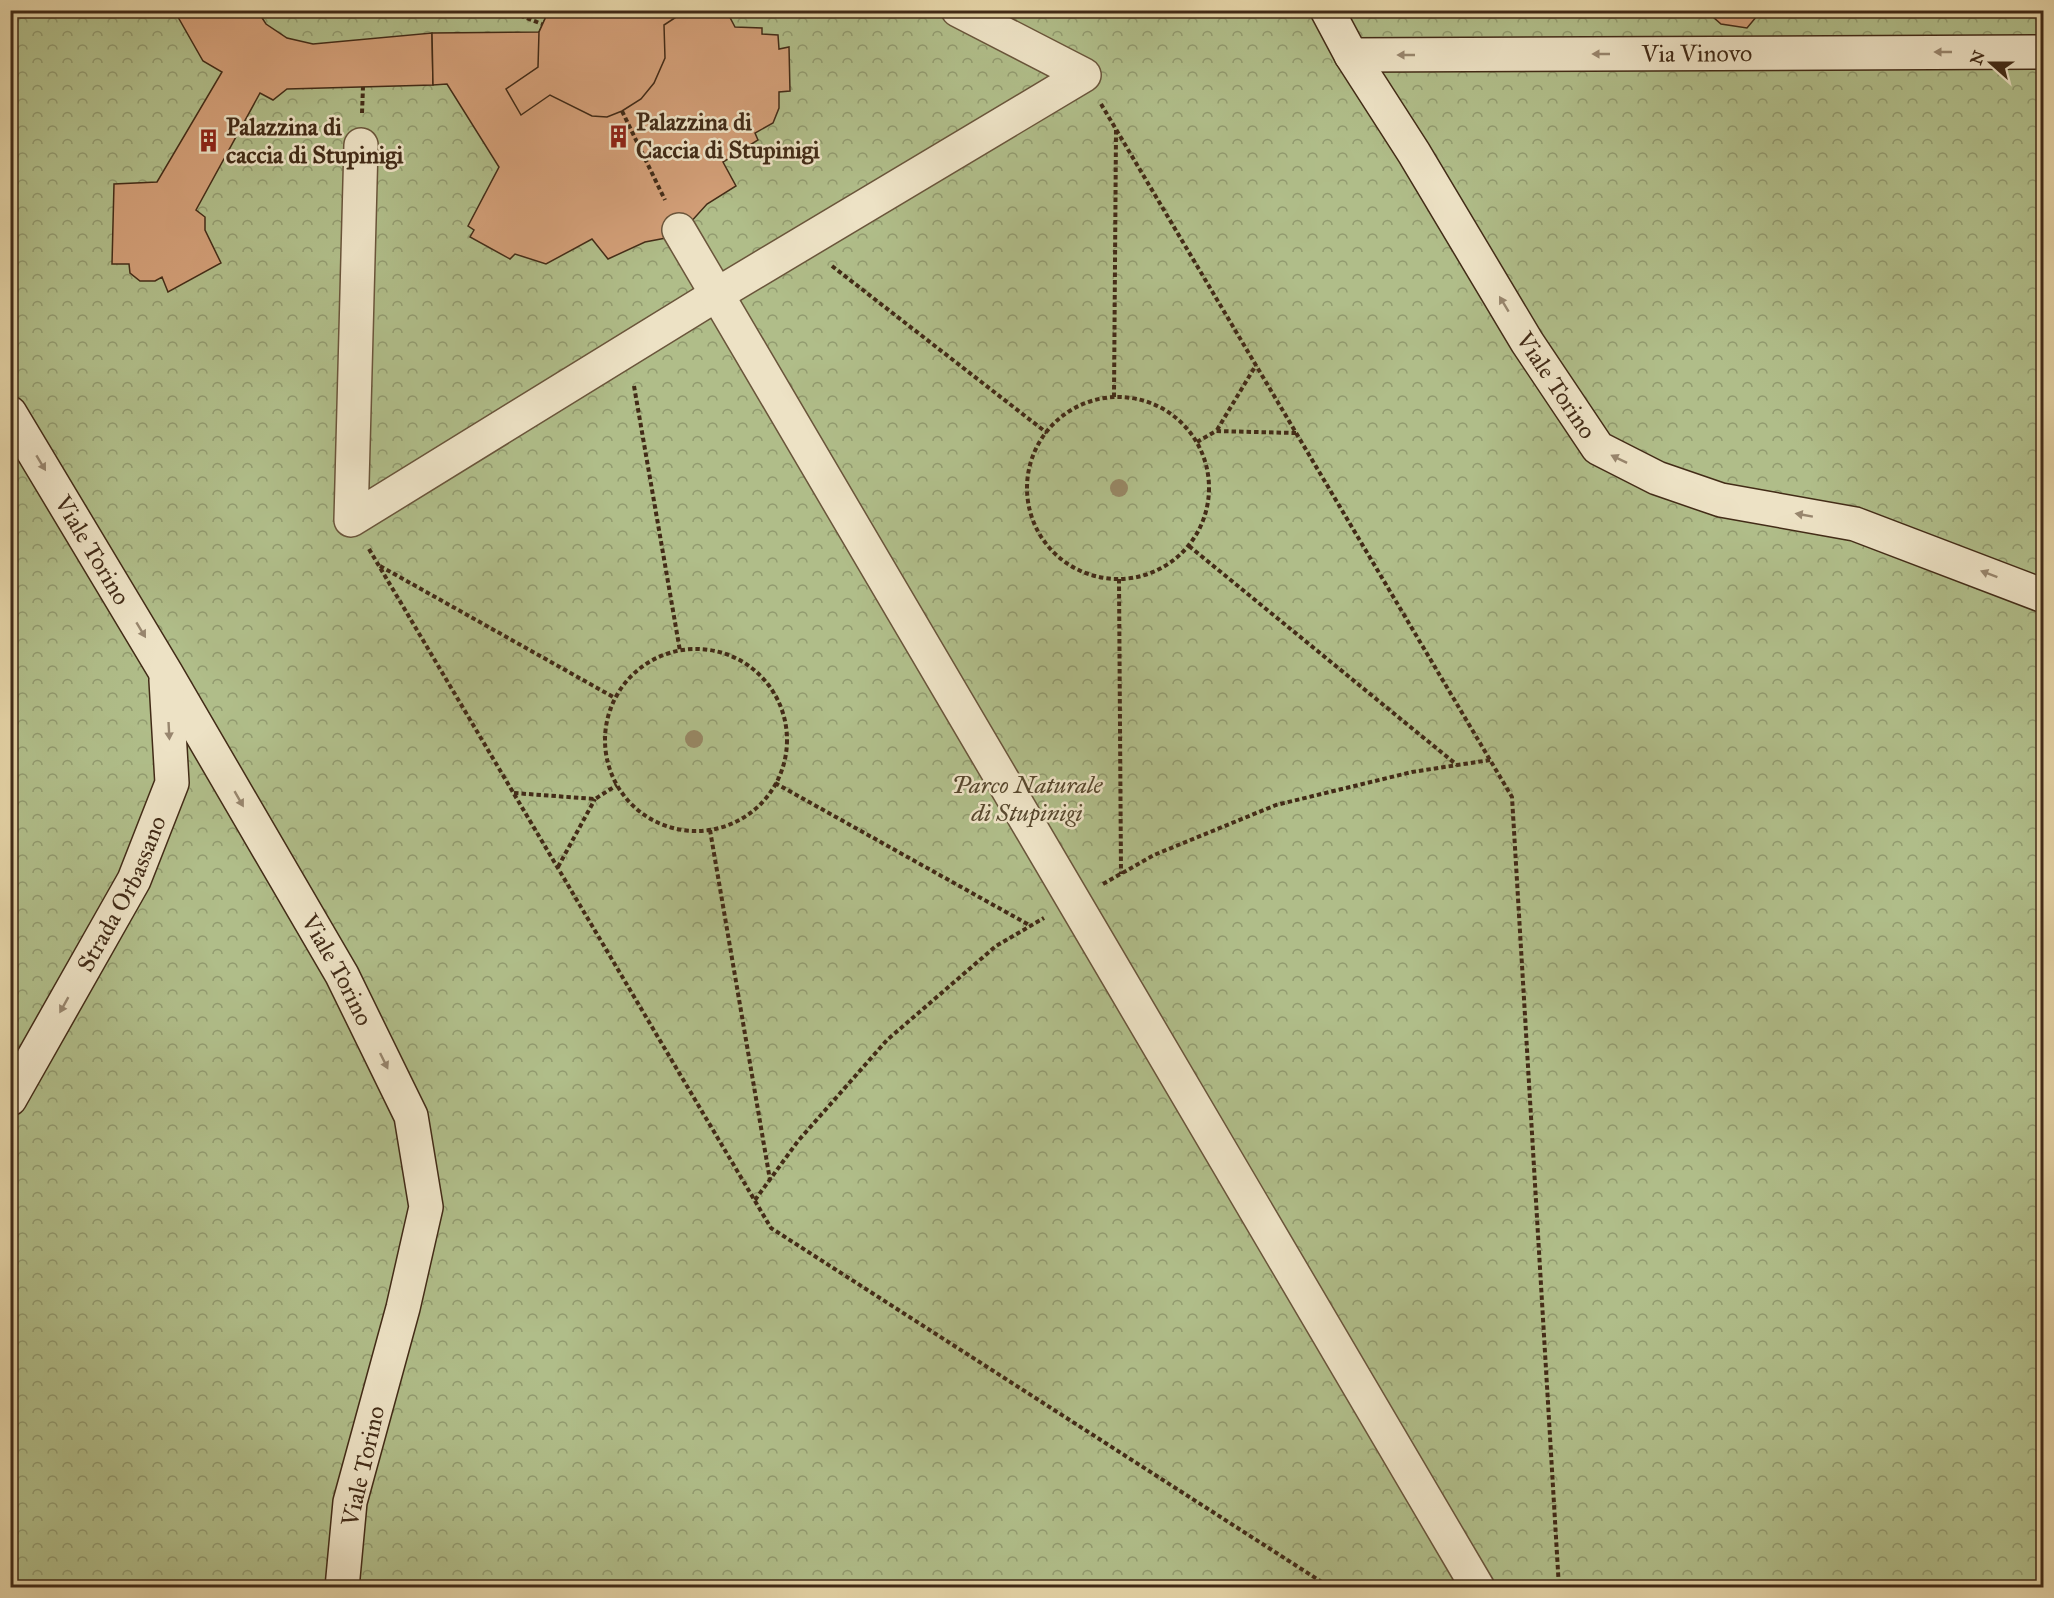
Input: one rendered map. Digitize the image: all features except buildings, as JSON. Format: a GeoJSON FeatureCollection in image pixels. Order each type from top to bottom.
{"type":"FeatureCollection","features":[{"type":"Feature","properties":{"kind":"main road"},"geometry":{"type":"LineString","coordinates":[[958,10],[1084,75]]}},
{"type":"Feature","properties":{"kind":"main road","name":"Viale Torino"},"geometry":{"type":"LineString","coordinates":[[1327,10],[1351,55],[1414,153],[1527,342],[1599,448],[1657,478],[1721,500],[1855,524],[2043,596]]}},
{"type":"Feature","properties":{"kind":"main road","name":"Via Vinovo"},"geometry":{"type":"LineString","coordinates":[[1351,55],[2043,52]]}},
{"type":"Feature","properties":{"kind":"main road"},"geometry":{"type":"LineString","coordinates":[[351,520],[716,295],[1084,75]]}},
{"type":"Feature","properties":{"kind":"main road"},"geometry":{"type":"LineString","coordinates":[[351,520],[361,145]]}},
{"type":"Feature","properties":{"kind":"main road"},"geometry":{"type":"LineString","coordinates":[[679,230],[1478,1587]]}},
{"type":"Feature","properties":{"kind":"main road","name":"Viale Torino"},"geometry":{"type":"LineString","coordinates":[[10,413],[166,673],[342,975],[411,1116],[426,1207],[403,1308],[350,1502],[342,1587]]}},
{"type":"Feature","properties":{"kind":"main road","name":"Strada Orbassano"},"geometry":{"type":"LineString","coordinates":[[10,1099],[134,880],[172,783],[166,673]]}},
{"type":"Feature","properties":{"kind":"path"},"geometry":{"type":"LineString","coordinates":[[328,10],[339,10]]}},
{"type":"Feature","properties":{"kind":"path"},"geometry":{"type":"LineString","coordinates":[[506,10],[542,24]]}},
{"type":"Feature","properties":{"kind":"path"},"geometry":{"type":"LineString","coordinates":[[1084,75],[1512,797],[1559,1587]]}},
{"type":"Feature","properties":{"kind":"path"},"geometry":{"type":"LineString","coordinates":[[622,111],[679,230]]}},
{"type":"Feature","properties":{"kind":"path"},"geometry":{"type":"LineString","coordinates":[[1114,397],[1116,129]]}},
{"type":"Feature","properties":{"kind":"path"},"geometry":{"type":"LineString","coordinates":[[802,243],[1047,433]]}},
{"type":"Feature","properties":{"kind":"path"},"geometry":{"type":"LineString","coordinates":[[628,349],[680,651]]}},
{"type":"Feature","properties":{"kind":"path"},"geometry":{"type":"LineString","coordinates":[[1197,442],[1216,431],[1256,365]]}},
{"type":"Feature","properties":{"kind":"path"},"geometry":{"type":"LineString","coordinates":[[1114,397],[1145,401],[1173,415],[1197,442],[1207,465],[1209,493],[1203,521],[1189,546],[1167,565],[1141,577],[1112,579],[1084,573],[1059,558],[1041,536],[1029,507],[1028,476],[1037,446],[1047,433],[1057,421],[1083,404],[1114,397]]}},
{"type":"Feature","properties":{"kind":"path"},"geometry":{"type":"LineString","coordinates":[[1216,431],[1296,433]]}},
{"type":"Feature","properties":{"kind":"path"},"geometry":{"type":"LineString","coordinates":[[351,520],[771,1228],[1330,1587]]}},
{"type":"Feature","properties":{"kind":"path"},"geometry":{"type":"LineString","coordinates":[[1189,546],[1457,765]]}},
{"type":"Feature","properties":{"kind":"path"},"geometry":{"type":"LineString","coordinates":[[378,565],[615,698]]}},
{"type":"Feature","properties":{"kind":"path"},"geometry":{"type":"LineString","coordinates":[[1119,579],[1121,874]]}},
{"type":"Feature","properties":{"kind":"path"},"geometry":{"type":"LineString","coordinates":[[692,649],[723,653],[751,667],[773,690],[784,717],[787,745],[781,773],[766,798],[745,817],[718,829],[690,832],[662,825],[638,811],[617,785],[607,759],[605,728],[615,698],[635,673],[661,656],[692,649]]}},
{"type":"Feature","properties":{"kind":"path"},"geometry":{"type":"LineString","coordinates":[[1154,855],[1276,805],[1412,772],[1490,760]]}},
{"type":"Feature","properties":{"kind":"path"},"geometry":{"type":"LineString","coordinates":[[775,783],[1031,926]]}},
{"type":"Feature","properties":{"kind":"path"},"geometry":{"type":"LineString","coordinates":[[558,868],[595,799],[617,785]]}},
{"type":"Feature","properties":{"kind":"path"},"geometry":{"type":"LineString","coordinates":[[513,793],[595,799]]}},
{"type":"Feature","properties":{"kind":"path"},"geometry":{"type":"LineString","coordinates":[[710,830],[770,1180]]}},
{"type":"Feature","properties":{"kind":"path"},"geometry":{"type":"LineString","coordinates":[[755,1200],[798,1141],[887,1040],[996,946]]}},
{"type":"Feature","properties":{"kind":"green space","name":"Parco Naturale di Stupinigi"},"geometry":{"type":"Polygon","coordinates":[[[11,11],[2043,11],[2043,1587],[11,1587],[11,11]]]}},
{"type":"Feature","properties":{"kind":"place","name":"Palazzina di Caccia di Stupinigi"},"geometry":{"type":"Point","coordinates":[618,136]}},
{"type":"Feature","properties":{"kind":"place","name":"Palazzina di caccia di Stupinigi"},"geometry":{"type":"Point","coordinates":[208,141]}}]}
